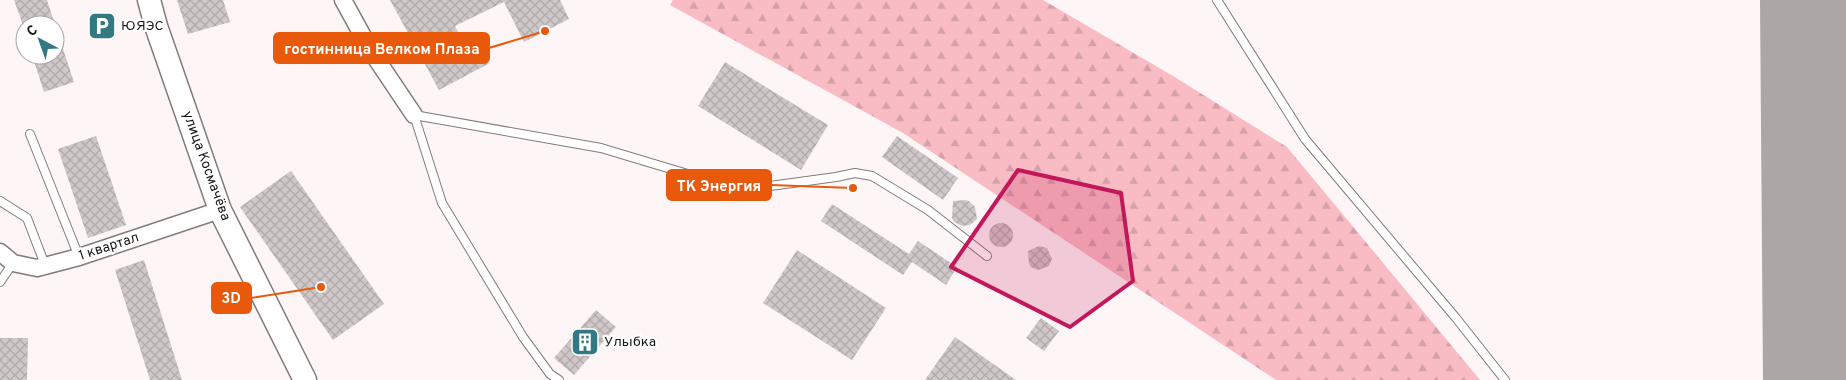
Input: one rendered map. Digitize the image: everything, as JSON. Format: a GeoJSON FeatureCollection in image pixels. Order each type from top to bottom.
{"type":"FeatureCollection","features":[{"type":"Feature","properties":{"kind":"main road","name":"улица Космачёва"},"geometry":{"type":"LineString","coordinates":[[149,0],[156,26],[220,210],[304,380]]}},
{"type":"Feature","properties":{"kind":"street"},"geometry":{"type":"LineString","coordinates":[[343,0],[371,51],[414,115]]}},
{"type":"Feature","properties":{"kind":"street","name":"1 квартал"},"geometry":{"type":"LineString","coordinates":[[0,252],[13,263],[37,268],[79,257],[220,210]]}},
{"type":"Feature","properties":{"kind":"lane"},"geometry":{"type":"LineString","coordinates":[[1217,0],[1305,139],[1456,318],[1505,380]]}},
{"type":"Feature","properties":{"kind":"lane"},"geometry":{"type":"LineString","coordinates":[[559,380],[550,374],[523,336],[442,203],[414,115],[601,148],[741,190],[855,173],[872,176],[928,210],[987,256]]}},
{"type":"Feature","properties":{"kind":"lane"},"geometry":{"type":"LineString","coordinates":[[30,134],[79,257]]}},
{"type":"Feature","properties":{"kind":"lane"},"geometry":{"type":"LineString","coordinates":[[0,201],[27,218],[45,265]]}},
{"type":"Feature","properties":{"kind":"lane"},"geometry":{"type":"LineString","coordinates":[[0,282],[13,263]]}},
{"type":"Feature","properties":{"kind":"highlighted area"},"geometry":{"type":"Polygon","coordinates":[[[1018,170],[1121,193],[1133,281],[1070,327],[951,267],[1018,170]]]}},
{"type":"Feature","properties":{"kind":"green space"},"geometry":{"type":"Polygon","coordinates":[[[673,0],[1043,0],[1173,76],[1287,147],[1480,380],[1276,380],[903,133],[670,5],[673,0]]]}},
{"type":"Feature","properties":{"kind":"building"},"geometry":{"type":"Polygon","coordinates":[[[14,0],[47,0],[52,15],[19,15],[14,0]]]}},
{"type":"Feature","properties":{"kind":"building"},"geometry":{"type":"Polygon","coordinates":[[[177,0],[223,0],[230,22],[188,34],[177,0]]]}},
{"type":"Feature","properties":{"kind":"building"},"geometry":{"type":"Polygon","coordinates":[[[390,0],[560,0],[569,19],[524,42],[504,2],[455,26],[469,53],[479,48],[488,64],[439,90],[390,0]]]}},
{"type":"Feature","properties":{"kind":"building"},"geometry":{"type":"Polygon","coordinates":[[[65,55],[74,82],[44,92],[35,65],[65,65],[65,55]]]}},
{"type":"Feature","properties":{"kind":"building"},"geometry":{"type":"Polygon","coordinates":[[[725,62],[828,125],[801,170],[698,106],[725,62]]]}},
{"type":"Feature","properties":{"kind":"building"},"geometry":{"type":"Polygon","coordinates":[[[96,136],[126,225],[88,238],[58,149],[96,136]]]}},
{"type":"Feature","properties":{"kind":"building"},"geometry":{"type":"Polygon","coordinates":[[[897,136],[958,178],[943,200],[882,157],[897,136]]]}},
{"type":"Feature","properties":{"kind":"building"},"geometry":{"type":"Polygon","coordinates":[[[291,171],[384,304],[333,340],[240,207],[291,171]]]}},
{"type":"Feature","properties":{"kind":"building"},"geometry":{"type":"Polygon","coordinates":[[[965,200],[975,207],[977,219],[970,225],[962,226],[954,222],[952,218],[953,201],[965,200]]]}},
{"type":"Feature","properties":{"kind":"building"},"geometry":{"type":"Polygon","coordinates":[[[832,204],[909,254],[918,241],[957,267],[946,285],[912,262],[903,275],[821,221],[832,204]]]}},
{"type":"Feature","properties":{"kind":"building"},"geometry":{"type":"Polygon","coordinates":[[[996,223],[1006,223],[1013,230],[1013,240],[1006,247],[996,247],[989,240],[989,230],[996,223]]]}},
{"type":"Feature","properties":{"kind":"building"},"geometry":{"type":"Polygon","coordinates":[[[1039,246],[1047,248],[1052,259],[1049,266],[1038,270],[1029,264],[1028,251],[1039,246]]]}},
{"type":"Feature","properties":{"kind":"building"},"geometry":{"type":"Polygon","coordinates":[[[797,250],[886,308],[852,360],[763,303],[797,250]]]}},
{"type":"Feature","properties":{"kind":"building"},"geometry":{"type":"Polygon","coordinates":[[[144,260],[182,380],[150,380],[115,270],[144,260]]]}},
{"type":"Feature","properties":{"kind":"building","name":"Улыбка"},"geometry":{"type":"Polygon","coordinates":[[[596,310],[616,327],[574,375],[554,358],[596,310]]]}},
{"type":"Feature","properties":{"kind":"building"},"geometry":{"type":"Polygon","coordinates":[[[1041,318],[1059,331],[1044,351],[1026,338],[1041,318]]]}},
{"type":"Feature","properties":{"kind":"building"},"geometry":{"type":"Polygon","coordinates":[[[955,337],[1016,380],[925,380],[955,337]]]}},
{"type":"Feature","properties":{"kind":"building"},"geometry":{"type":"Polygon","coordinates":[[[0,338],[28,338],[27,380],[0,380],[0,338]]]}},
{"type":"Feature","properties":{"kind":"runway"},"geometry":{"type":"LineString","coordinates":[[1813,0],[1816,380]]}},
{"type":"Feature","properties":{"kind":"place","name":"ЮЯЭС"},"geometry":{"type":"Point","coordinates":[102,26]}},
{"type":"Feature","properties":{"kind":"place","name":"гостинница Велком Плаза"},"geometry":{"type":"Point","coordinates":[545,31]}},
{"type":"Feature","properties":{"kind":"place","name":"ТК Энергия"},"geometry":{"type":"Point","coordinates":[853,188]}},
{"type":"Feature","properties":{"kind":"place","name":"3D"},"geometry":{"type":"Point","coordinates":[321,287]}},
{"type":"Feature","properties":{"kind":"place","name":"Улыбка"},"geometry":{"type":"Point","coordinates":[585,342]}}]}
